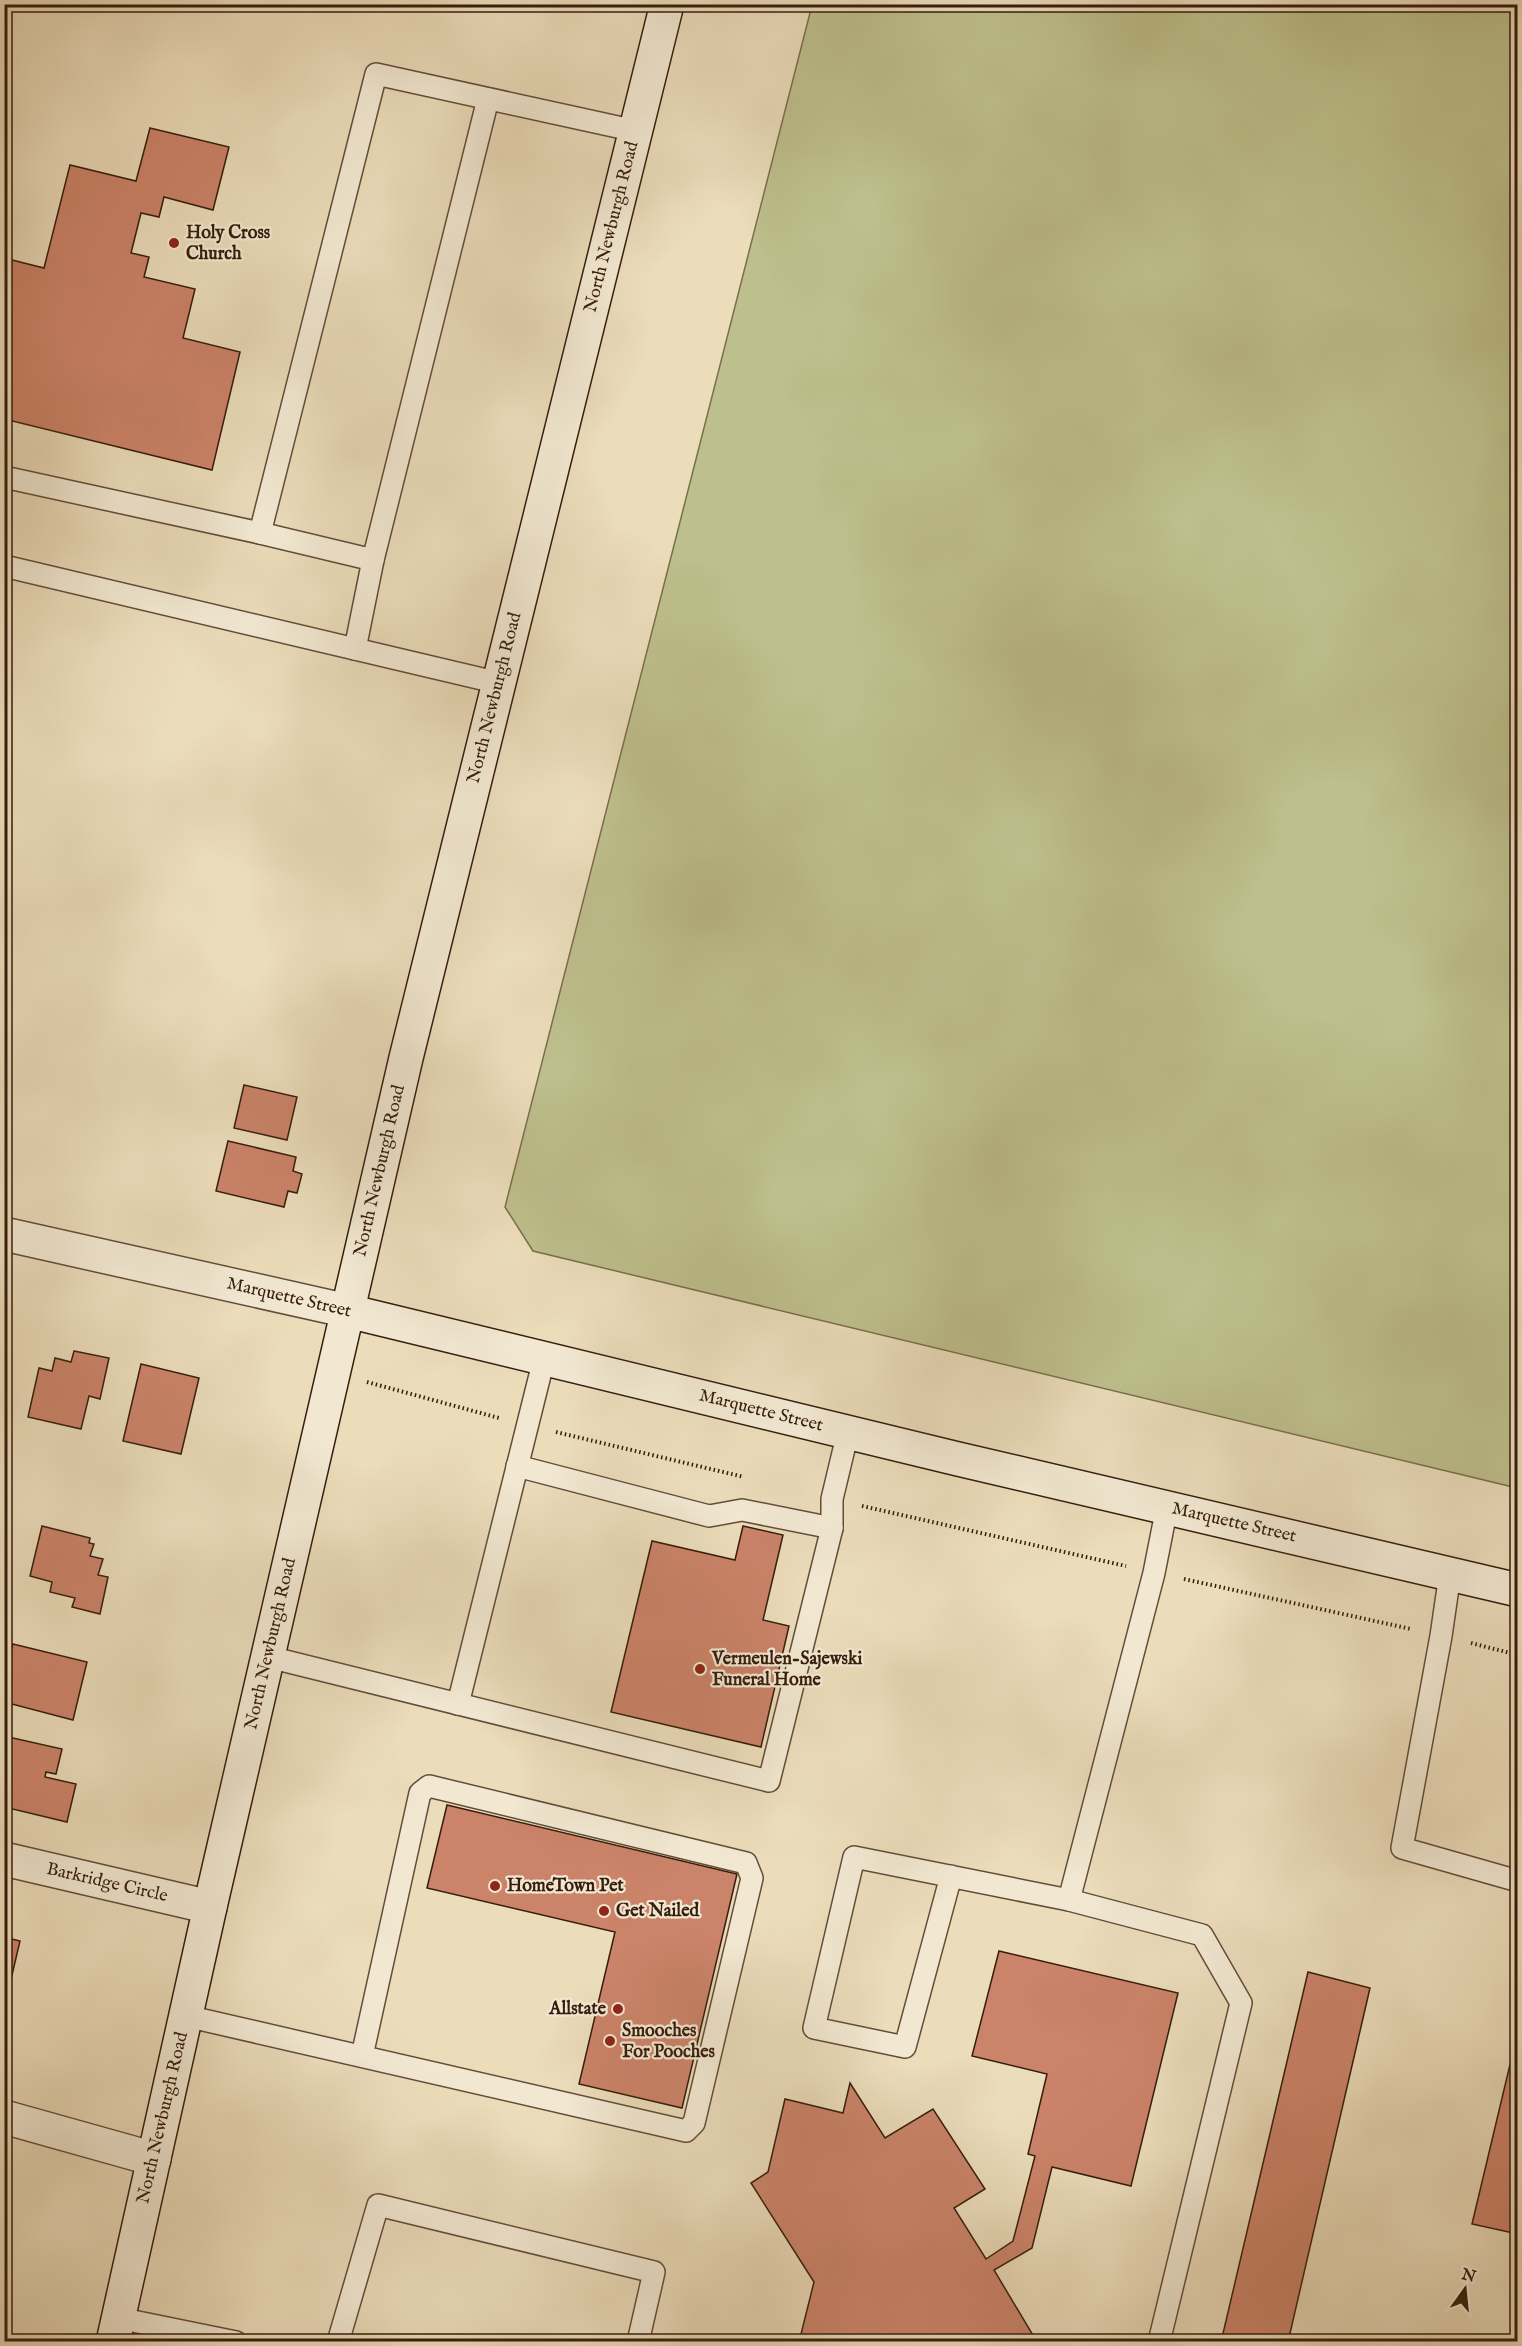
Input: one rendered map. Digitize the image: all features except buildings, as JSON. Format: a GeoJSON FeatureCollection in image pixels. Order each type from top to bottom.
{"type":"FeatureCollection","features":[{"type":"Feature","properties":{"kind":"main road","name":"North Newburgh Road"},"geometry":{"type":"LineString","coordinates":[[115,2330],[406,1058],[667,4]]}},
{"type":"Feature","properties":{"kind":"main road","name":"Marquette Street"},"geometry":{"type":"LineString","coordinates":[[4,1234],[348,1311],[1518,1590]]}},
{"type":"Feature","properties":{"kind":"main road","name":"Barkridge Circle"},"geometry":{"type":"LineString","coordinates":[[4,1859],[210,1907]]}},
{"type":"Feature","properties":{"kind":"main road"},"geometry":{"type":"LineString","coordinates":[[4,2117],[154,2159]]}},
{"type":"Feature","properties":{"kind":"lane"},"geometry":{"type":"LineString","coordinates":[[260,533],[376,74],[636,131]]}},
{"type":"Feature","properties":{"kind":"lane"},"geometry":{"type":"LineString","coordinates":[[355,649],[373,560],[488,99]]}},
{"type":"Feature","properties":{"kind":"lane"},"geometry":{"type":"LineString","coordinates":[[4,477],[373,560]]}},
{"type":"Feature","properties":{"kind":"lane"},"geometry":{"type":"LineString","coordinates":[[4,566],[499,683]]}},
{"type":"Feature","properties":{"kind":"lane"},"geometry":{"type":"LineString","coordinates":[[458,1704],[544,1359]]}},
{"type":"Feature","properties":{"kind":"lane"},"geometry":{"type":"LineString","coordinates":[[269,1657],[770,1781],[832,1528],[832,1499],[848,1432]]}},
{"type":"Feature","properties":{"kind":"lane"},"geometry":{"type":"LineString","coordinates":[[517,1466],[709,1516],[742,1510],[832,1528]]}},
{"type":"Feature","properties":{"kind":"lane"},"geometry":{"type":"LineString","coordinates":[[1069,1900],[1154,1573],[1167,1507]]}},
{"type":"Feature","properties":{"kind":"lane"},"geometry":{"type":"LineString","coordinates":[[1450,1574],[1441,1636],[1402,1848],[1518,1881]]}},
{"type":"Feature","properties":{"kind":"lane"},"geometry":{"type":"LineString","coordinates":[[186,2016],[686,2131],[694,2123],[752,1878],[746,1863],[429,1786],[420,1793],[362,2056]]}},
{"type":"Feature","properties":{"kind":"lane"},"geometry":{"type":"LineString","coordinates":[[951,1876],[904,2047],[814,2028],[854,1857],[951,1876],[1069,1900],[1202,1935],[1241,2003],[1159,2342]]}},
{"type":"Feature","properties":{"kind":"lane"},"geometry":{"type":"LineString","coordinates":[[338,2342],[378,2205],[654,2272],[638,2342]]}},
{"type":"Feature","properties":{"kind":"lane"},"geometry":{"type":"LineString","coordinates":[[115,2330],[236,2342]]}},
{"type":"Feature","properties":{"kind":"path"},"geometry":{"type":"LineString","coordinates":[[334,1374],[754,1480]]}},
{"type":"Feature","properties":{"kind":"path"},"geometry":{"type":"LineString","coordinates":[[832,1499],[1518,1654]]}},
{"type":"Feature","properties":{"kind":"green space"},"geometry":{"type":"Polygon","coordinates":[[[812,5],[1517,5],[1517,1488],[533,1251],[505,1207],[812,5]]]}},
{"type":"Feature","properties":{"kind":"place","name":"Holy Cross Church"},"geometry":{"type":"Point","coordinates":[174,243]}},
{"type":"Feature","properties":{"kind":"place","name":"Vermeulen-Sajewski Funeral Home"},"geometry":{"type":"Point","coordinates":[700,1669]}},
{"type":"Feature","properties":{"kind":"place","name":"HomeTown Pet"},"geometry":{"type":"Point","coordinates":[495,1886]}},
{"type":"Feature","properties":{"kind":"place","name":"Get Nailed"},"geometry":{"type":"Point","coordinates":[604,1911]}},
{"type":"Feature","properties":{"kind":"place","name":"Allstate"},"geometry":{"type":"Point","coordinates":[618,2009]}},
{"type":"Feature","properties":{"kind":"place","name":"Smooches For Pooches"},"geometry":{"type":"Point","coordinates":[610,2041]}}]}
